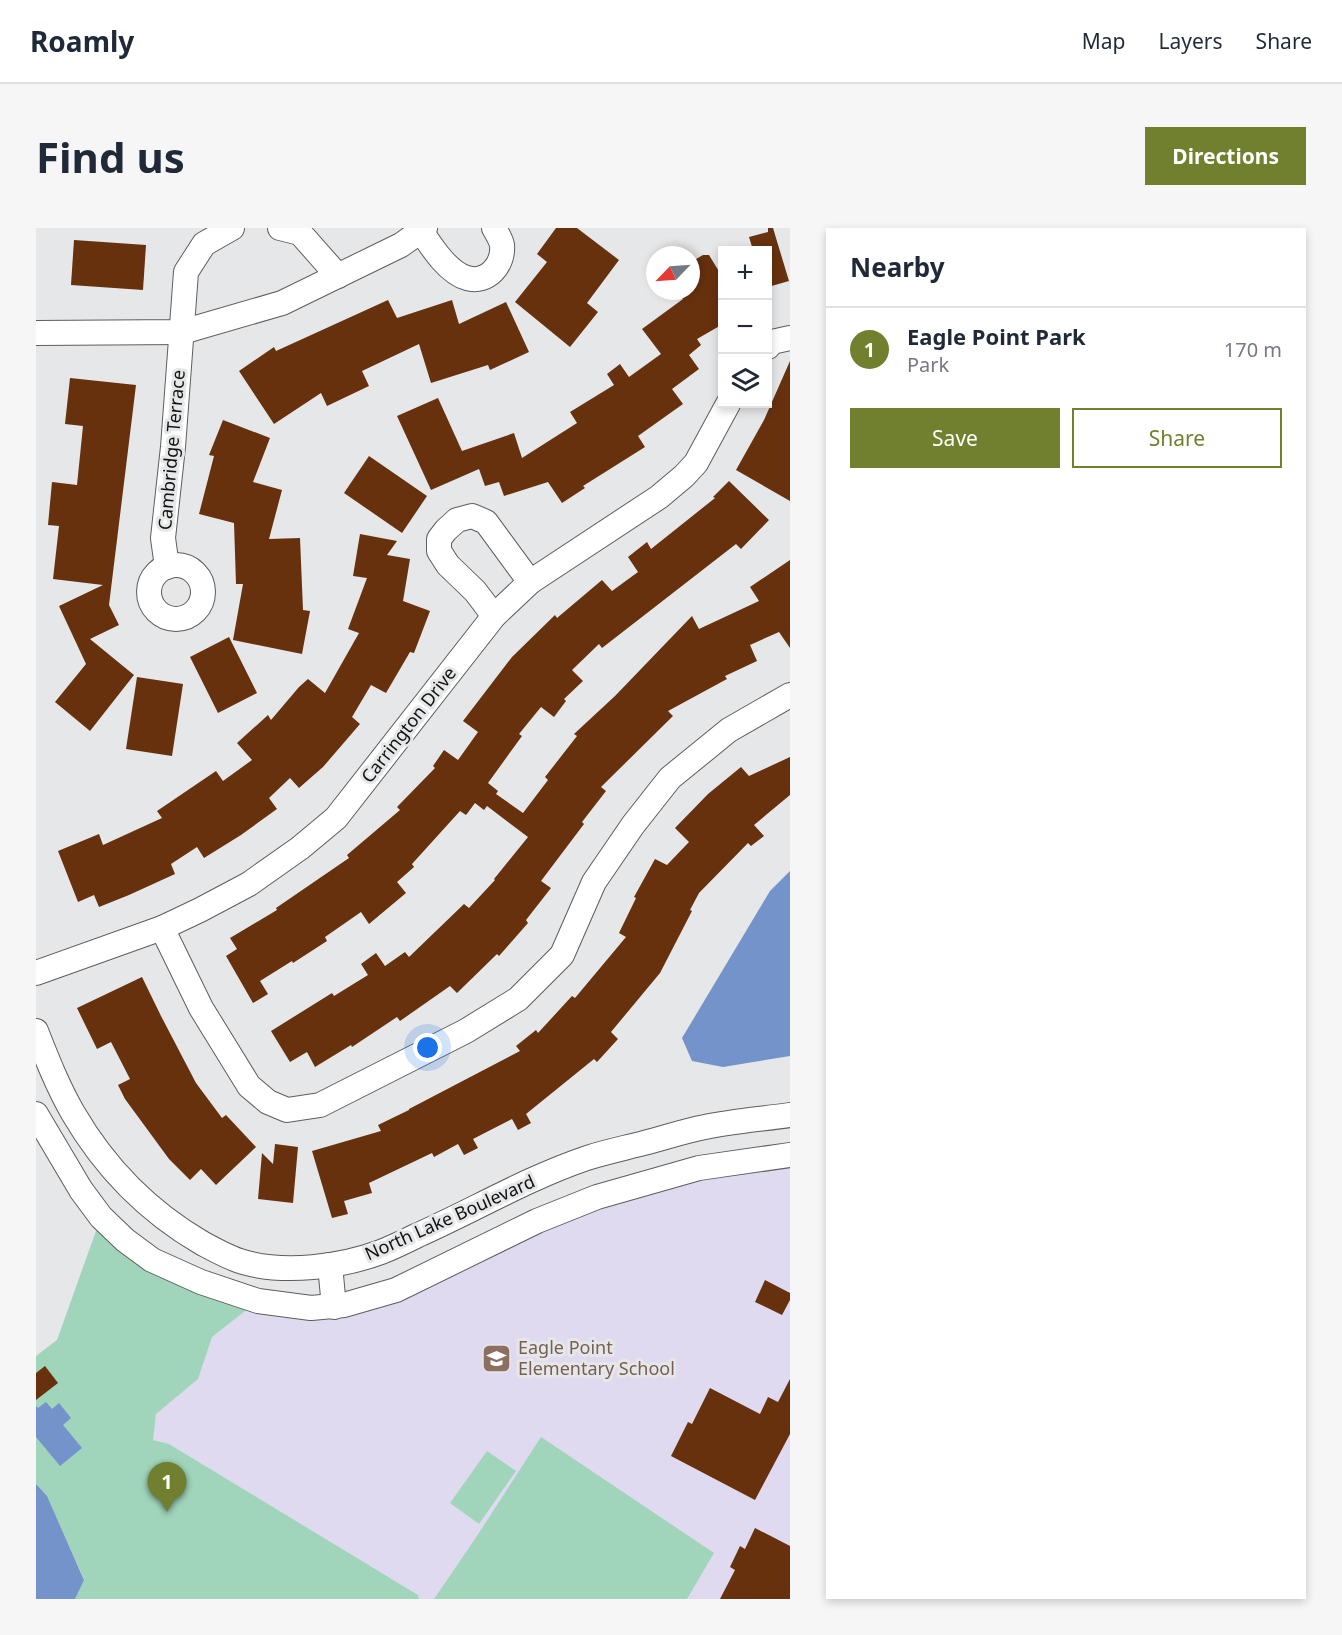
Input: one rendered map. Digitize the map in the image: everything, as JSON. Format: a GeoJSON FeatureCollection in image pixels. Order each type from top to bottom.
{"type":"FeatureCollection","features":[{"type":"Feature","properties":{"kind":"street","name":"Cambridge Terrace"},"geometry":{"type":"LineString","coordinates":[[167,567],[163,538],[186,272],[204,244],[232,228]]}},
{"type":"Feature","properties":{"kind":"street"},"geometry":{"type":"LineString","coordinates":[[280,228],[300,233],[338,276]]}},
{"type":"Feature","properties":{"kind":"street"},"geometry":{"type":"LineString","coordinates":[[36,333],[182,332],[282,303],[401,245],[423,230],[435,251],[451,269],[467,278],[481,278],[493,272],[501,259],[502,244],[494,228]]}},
{"type":"Feature","properties":{"kind":"street"},"geometry":{"type":"LineString","coordinates":[[772,342],[790,338]]}},
{"type":"Feature","properties":{"kind":"street","name":"Carrington Drive"},"geometry":{"type":"LineString","coordinates":[[36,973],[162,928],[249,884],[300,848],[336,818],[494,616],[530,582],[659,497],[684,476],[696,463],[726,408]]}},
{"type":"Feature","properties":{"kind":"street"},"geometry":{"type":"LineString","coordinates":[[494,616],[475,591],[448,565],[439,551],[440,539],[446,530],[457,520],[472,516],[486,522],[530,582]]}},
{"type":"Feature","properties":{"kind":"street"},"geometry":{"type":"LineString","coordinates":[[162,928],[201,1008],[249,1086],[268,1102],[287,1110],[320,1105],[466,1031],[518,999],[562,955],[594,882],[633,825],[670,778],[729,730],[790,695]]}},
{"type":"Feature","properties":{"kind":"street","name":"North Lake Boulevard"},"geometry":{"type":"LineString","coordinates":[[36,1031],[55,1078],[78,1121],[119,1178],[147,1205],[183,1231],[219,1252],[242,1262],[263,1266],[297,1267],[351,1261],[382,1252],[521,1185],[587,1158],[705,1127],[790,1115]]}},
{"type":"Feature","properties":{"kind":"street"},"geometry":{"type":"LineString","coordinates":[[36,1114],[81,1190],[101,1217],[125,1240],[152,1260],[201,1282],[258,1301],[311,1308],[334,1307],[396,1290],[537,1221],[597,1197],[699,1168],[790,1155]]}},
{"type":"Feature","properties":{"kind":"street"},"geometry":{"type":"LineString","coordinates":[[539,1178],[554,1214]]}},
{"type":"Feature","properties":{"kind":"street"},"geometry":{"type":"LineString","coordinates":[[330,1265],[334,1307]]}},
{"type":"Feature","properties":{"kind":"shaded area","name":"Eagle Point Elementary School"},"geometry":{"type":"Polygon","coordinates":[[[790,1155],[790,1599],[419,1599],[418,1595],[169,1444],[153,1440],[156,1414],[198,1379],[212,1337],[258,1301],[334,1307],[537,1221],[790,1155]]]}},
{"type":"Feature","properties":{"kind":"green space"},"geometry":{"type":"Polygon","coordinates":[[[101,1217],[125,1240],[258,1301],[212,1337],[198,1379],[156,1414],[153,1440],[169,1444],[418,1595],[419,1599],[75,1599],[84,1579],[47,1497],[36,1484],[36,1356],[57,1340],[101,1217]]]}},
{"type":"Feature","properties":{"kind":"green space"},"geometry":{"type":"Polygon","coordinates":[[[541,1437],[714,1553],[687,1599],[434,1599],[541,1437]]]}},
{"type":"Feature","properties":{"kind":"green space"},"geometry":{"type":"Polygon","coordinates":[[[487,1451],[516,1471],[479,1524],[450,1503],[487,1451]]]}},
{"type":"Feature","properties":{"kind":"water"},"geometry":{"type":"Polygon","coordinates":[[[790,871],[790,1056],[723,1067],[692,1061],[682,1038],[770,891],[790,871]]]}},
{"type":"Feature","properties":{"kind":"water"},"geometry":{"type":"Polygon","coordinates":[[[46,1402],[52,1409],[59,1403],[71,1418],[63,1425],[82,1448],[60,1466],[36,1437],[36,1406],[38,1408],[46,1402]]]}},
{"type":"Feature","properties":{"kind":"water"},"geometry":{"type":"Polygon","coordinates":[[[36,1484],[47,1496],[84,1580],[75,1599],[36,1599],[36,1484]]]}},
{"type":"Feature","properties":{"kind":"building"},"geometry":{"type":"Polygon","coordinates":[[[556,228],[577,228],[619,260],[587,303],[598,312],[570,347],[515,302],[547,262],[537,254],[556,228]]]}},
{"type":"Feature","properties":{"kind":"building"},"geometry":{"type":"Polygon","coordinates":[[[768,228],[773,228],[789,281],[772,286],[772,246],[752,246],[749,237],[768,232],[768,228]]]}},
{"type":"Feature","properties":{"kind":"building"},"geometry":{"type":"Polygon","coordinates":[[[74,240],[146,245],[143,290],[71,285],[74,240]]]}},
{"type":"Feature","properties":{"kind":"building"},"geometry":{"type":"Polygon","coordinates":[[[709,255],[718,270],[718,327],[697,339],[701,345],[689,355],[699,369],[672,389],[683,404],[638,436],[645,447],[583,486],[585,488],[562,503],[548,482],[504,496],[499,482],[485,486],[479,469],[431,490],[397,416],[438,398],[462,451],[514,433],[522,458],[577,423],[570,412],[614,385],[607,374],[620,364],[629,377],[661,354],[642,329],[682,300],[700,300],[700,257],[709,255]]]}},
{"type":"Feature","properties":{"kind":"building"},"geometry":{"type":"Polygon","coordinates":[[[388,300],[397,318],[452,300],[459,324],[506,302],[529,352],[490,370],[488,365],[431,383],[419,344],[362,371],[369,386],[327,406],[321,393],[274,424],[239,371],[274,347],[276,351],[388,300]]]}},
{"type":"Feature","properties":{"kind":"building"},"geometry":{"type":"Polygon","coordinates":[[[790,361],[790,501],[736,470],[769,408],[772,408],[772,402],[790,361]]]}},
{"type":"Feature","properties":{"kind":"building"},"geometry":{"type":"Polygon","coordinates":[[[70,378],[136,385],[109,605],[119,625],[90,639],[134,675],[90,731],[55,702],[86,664],[59,606],[103,585],[53,579],[59,526],[48,525],[52,482],[77,485],[83,426],[65,424],[70,378]]]}},
{"type":"Feature","properties":{"kind":"building"},"geometry":{"type":"Polygon","coordinates":[[[223,420],[270,438],[253,482],[282,490],[269,539],[300,538],[303,610],[310,611],[302,654],[233,640],[243,584],[236,584],[234,523],[199,514],[214,456],[209,455],[223,420]]]}},
{"type":"Feature","properties":{"kind":"building"},"geometry":{"type":"Polygon","coordinates":[[[369,456],[427,496],[402,533],[344,493],[369,456]]]}},
{"type":"Feature","properties":{"kind":"building"},"geometry":{"type":"Polygon","coordinates":[[[729,481],[769,520],[741,549],[736,544],[602,648],[599,644],[572,670],[583,681],[564,699],[566,701],[554,717],[541,707],[519,734],[522,736],[488,783],[498,791],[496,794],[523,813],[548,780],[545,777],[577,736],[574,734],[615,696],[692,616],[699,629],[759,601],[750,587],[790,560],[790,648],[779,632],[750,645],[757,661],[725,676],[727,679],[668,711],[673,716],[601,787],[606,791],[541,881],[551,888],[526,920],[528,923],[499,956],[497,954],[457,993],[450,986],[400,1021],[397,1017],[352,1047],[351,1045],[315,1067],[307,1052],[290,1062],[271,1031],[332,993],[334,996],[368,975],[361,964],[376,953],[385,966],[405,952],[409,957],[464,904],[469,908],[495,880],[528,837],[487,806],[484,810],[475,803],[466,815],[460,811],[412,864],[414,867],[397,882],[406,893],[369,924],[361,912],[325,937],[327,941],[260,981],[268,994],[253,1003],[226,956],[237,949],[230,938],[277,910],[276,908],[349,858],[347,855],[400,810],[397,807],[435,768],[433,766],[444,750],[458,760],[478,732],[463,721],[512,657],[555,615],[557,618],[602,580],[612,591],[638,572],[628,557],[647,542],[651,549],[715,498],[713,497],[729,481]]]}},
{"type":"Feature","properties":{"kind":"building"},"geometry":{"type":"Polygon","coordinates":[[[360,534],[397,541],[387,555],[410,559],[403,601],[430,611],[414,653],[410,652],[386,693],[371,685],[352,717],[360,724],[323,767],[299,788],[290,778],[269,798],[277,809],[241,835],[204,858],[197,847],[171,864],[175,874],[129,895],[99,907],[94,895],[78,902],[58,851],[99,834],[103,845],[162,818],[157,811],[216,771],[223,781],[252,760],[237,743],[268,715],[271,720],[308,679],[325,693],[359,633],[348,629],[367,578],[353,576],[360,534]]]}},
{"type":"Feature","properties":{"kind":"building"},"geometry":{"type":"Polygon","coordinates":[[[229,637],[257,693],[218,713],[190,657],[229,637]]]}},
{"type":"Feature","properties":{"kind":"building"},"geometry":{"type":"Polygon","coordinates":[[[137,677],[183,684],[172,756],[126,749],[137,677]]]}},
{"type":"Feature","properties":{"kind":"building"},"geometry":{"type":"Polygon","coordinates":[[[790,757],[790,795],[754,825],[764,836],[751,846],[748,843],[699,893],[660,973],[611,1032],[618,1039],[597,1062],[594,1059],[526,1114],[531,1123],[518,1130],[512,1119],[473,1139],[478,1148],[464,1155],[458,1144],[434,1157],[432,1153],[369,1183],[372,1193],[344,1201],[348,1214],[332,1218],[312,1151],[381,1131],[378,1125],[520,1051],[516,1046],[536,1030],[538,1033],[572,996],[575,998],[626,937],[619,933],[636,898],[634,897],[655,859],[667,865],[689,842],[675,828],[708,794],[741,767],[749,776],[790,757]]]}},
{"type":"Feature","properties":{"kind":"building"},"geometry":{"type":"Polygon","coordinates":[[[142,977],[196,1083],[222,1118],[226,1115],[256,1147],[216,1185],[201,1169],[190,1180],[169,1159],[125,1099],[118,1085],[130,1079],[111,1042],[97,1049],[77,1008],[142,977]]]}},
{"type":"Feature","properties":{"kind":"building"},"geometry":{"type":"Polygon","coordinates":[[[275,1144],[298,1147],[293,1203],[258,1199],[262,1153],[273,1164],[275,1144]]]}},
{"type":"Feature","properties":{"kind":"building"},"geometry":{"type":"Polygon","coordinates":[[[765,1280],[790,1293],[790,1300],[782,1315],[755,1302],[765,1280]]]}},
{"type":"Feature","properties":{"kind":"building"},"geometry":{"type":"Polygon","coordinates":[[[45,1366],[58,1383],[36,1400],[36,1373],[45,1366]]]}},
{"type":"Feature","properties":{"kind":"building"},"geometry":{"type":"Polygon","coordinates":[[[790,1379],[790,1434],[755,1500],[671,1456],[688,1422],[692,1424],[710,1388],[760,1414],[768,1397],[778,1402],[790,1379]]]}},
{"type":"Feature","properties":{"kind":"building"},"geometry":{"type":"Polygon","coordinates":[[[755,1528],[790,1546],[790,1599],[720,1599],[735,1570],[730,1567],[740,1546],[745,1549],[755,1528]]]}},
{"type":"Feature","properties":{"kind":"place","name":"Eagle Point Elementary School"},"geometry":{"type":"Point","coordinates":[497,1358]}},
{"type":"Feature","properties":{"kind":"place","name":"Eagle Point Park"},"geometry":{"type":"Point","coordinates":[167,1512]}}]}
